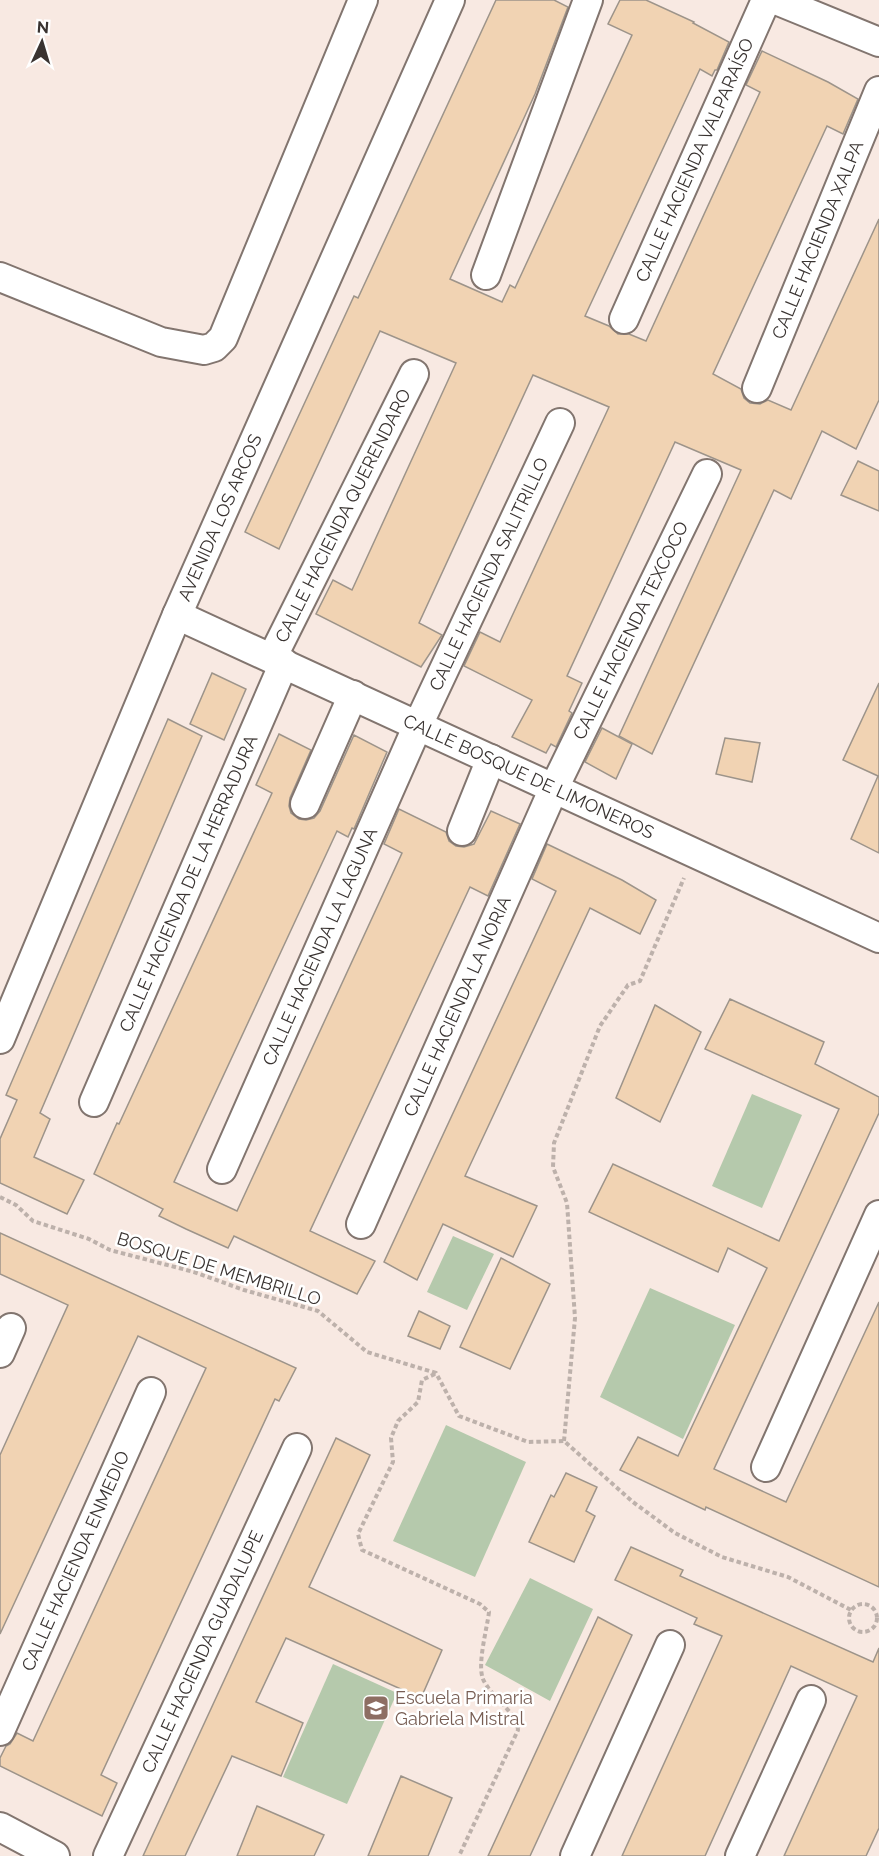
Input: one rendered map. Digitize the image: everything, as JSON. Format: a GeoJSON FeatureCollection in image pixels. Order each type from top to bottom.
{"type":"FeatureCollection","features":[{"type":"Feature","properties":{"kind":"street"},"geometry":{"type":"LineString","coordinates":[[0,277],[161,342],[204,350],[214,347],[223,338],[363,0]]}},
{"type":"Feature","properties":{"kind":"street","name":"AVENIDA LOS ARCOS"},"geometry":{"type":"LineString","coordinates":[[0,1039],[177,615],[450,0]]}},
{"type":"Feature","properties":{"kind":"street"},"geometry":{"type":"LineString","coordinates":[[486,275],[588,0]]}},
{"type":"Feature","properties":{"kind":"street","name":"CALLE HACIENDA VALPARAÍSO"},"geometry":{"type":"LineString","coordinates":[[624,319],[766,0]]}},
{"type":"Feature","properties":{"kind":"street"},"geometry":{"type":"LineString","coordinates":[[776,0],[879,42]]}},
{"type":"Feature","properties":{"kind":"street","name":"CALLE HACIENDA XALPA"},"geometry":{"type":"LineString","coordinates":[[757,387],[879,91]]}},
{"type":"Feature","properties":{"kind":"street","name":"CALLE HACIENDA QUERENDARO"},"geometry":{"type":"LineString","coordinates":[[278,661],[414,374]]}},
{"type":"Feature","properties":{"kind":"street","name":"CALLE HACIENDA SALITRILLO"},"geometry":{"type":"LineString","coordinates":[[418,725],[560,423]]}},
{"type":"Feature","properties":{"kind":"street","name":"CALLE HACIENDA TEXCOCO"},"geometry":{"type":"LineString","coordinates":[[554,788],[707,474]]}},
{"type":"Feature","properties":{"kind":"street","name":"CALLE BOSQUE DE LIMONEROS"},"geometry":{"type":"LineString","coordinates":[[177,615],[879,938]]}},
{"type":"Feature","properties":{"kind":"street","name":"CALLE HACIENDA DE LA HERRADURA"},"geometry":{"type":"LineString","coordinates":[[94,1102],[278,661]]}},
{"type":"Feature","properties":{"kind":"street"},"geometry":{"type":"LineString","coordinates":[[305,804],[353,695]]}},
{"type":"Feature","properties":{"kind":"street","name":"CALLE HACIENDA LA LAGUNA"},"geometry":{"type":"LineString","coordinates":[[222,1169],[418,725]]}},
{"type":"Feature","properties":{"kind":"street"},"geometry":{"type":"LineString","coordinates":[[462,831],[490,759]]}},
{"type":"Feature","properties":{"kind":"street","name":"CALLE HACIENDA LA NORIA"},"geometry":{"type":"LineString","coordinates":[[361,1224],[554,788]]}},
{"type":"Feature","properties":{"kind":"street"},"geometry":{"type":"LineString","coordinates":[[766,1467],[879,1215]]}},
{"type":"Feature","properties":{"kind":"street","name":"CALLE HACIENDA ENMEDIO"},"geometry":{"type":"LineString","coordinates":[[0,1731],[151,1392]]}},
{"type":"Feature","properties":{"kind":"street","name":"CALLE HACIENDA GUADALUPE"},"geometry":{"type":"LineString","coordinates":[[108,1856],[297,1448]]}},
{"type":"Feature","properties":{"kind":"street"},"geometry":{"type":"LineString","coordinates":[[575,1856],[670,1645]]}},
{"type":"Feature","properties":{"kind":"street"},"geometry":{"type":"LineString","coordinates":[[740,1856],[811,1700]]}},
{"type":"Feature","properties":{"kind":"street"},"geometry":{"type":"LineString","coordinates":[[0,1827],[55,1856]]}},
{"type":"Feature","properties":{"kind":"path"},"geometry":{"type":"LineString","coordinates":[[564,1442],[575,1318],[567,1203],[553,1167],[554,1143],[600,1026],[628,984],[640,981],[693,852]]}},
{"type":"Feature","properties":{"kind":"path","name":"BOSQUE DE MEMBRILLO"},"geometry":{"type":"LineString","coordinates":[[0,1197],[16,1205],[33,1221],[88,1239],[110,1250],[194,1272],[244,1290],[318,1311],[367,1352],[436,1373]]}},
{"type":"Feature","properties":{"kind":"path"},"geometry":{"type":"LineString","coordinates":[[459,1856],[518,1730],[514,1719],[484,1680],[481,1669],[489,1612],[480,1604],[362,1550],[358,1534],[393,1462],[391,1438],[398,1421],[418,1402],[422,1380],[436,1373],[459,1416],[528,1442],[564,1442],[633,1502],[675,1533],[722,1557],[788,1577],[851,1610]]}},
{"type":"Feature","properties":{"kind":"path"},"geometry":{"type":"LineString","coordinates":[[859,1604],[868,1605],[876,1611],[878,1623],[870,1631],[856,1630],[850,1624],[851,1610],[859,1604]]}},
{"type":"Feature","properties":{"kind":"green space"},"geometry":{"type":"Polygon","coordinates":[[[752,1094],[802,1115],[762,1208],[712,1186],[752,1094]]]}},
{"type":"Feature","properties":{"kind":"green space"},"geometry":{"type":"Polygon","coordinates":[[[453,1236],[494,1254],[467,1310],[427,1292],[453,1236]]]}},
{"type":"Feature","properties":{"kind":"green space"},"geometry":{"type":"Polygon","coordinates":[[[650,1288],[735,1325],[683,1439],[600,1397],[650,1288]]]}},
{"type":"Feature","properties":{"kind":"green space"},"geometry":{"type":"Polygon","coordinates":[[[446,1425],[526,1462],[475,1577],[393,1541],[446,1425]]]}},
{"type":"Feature","properties":{"kind":"green space"},"geometry":{"type":"Polygon","coordinates":[[[530,1578],[593,1609],[550,1701],[485,1665],[530,1578]]]}},
{"type":"Feature","properties":{"kind":"green space"},"geometry":{"type":"Polygon","coordinates":[[[333,1664],[397,1693],[347,1804],[283,1777],[333,1664]]]}},
{"type":"Feature","properties":{"kind":"building"},"geometry":{"type":"Polygon","coordinates":[[[496,0],[554,0],[568,7],[535,94],[450,279],[502,302],[510,285],[515,288],[632,35],[608,24],[620,0],[646,0],[694,22],[729,42],[712,76],[700,69],[585,316],[609,326],[618,334],[629,334],[646,341],[760,92],[746,85],[762,51],[858,99],[843,134],[827,126],[713,374],[741,389],[744,398],[750,403],[760,404],[768,400],[791,410],[879,219],[879,400],[856,449],[822,431],[791,499],[774,490],[652,754],[619,736],[741,470],[675,442],[567,676],[582,683],[569,711],[572,713],[556,747],[551,744],[546,753],[512,737],[532,700],[464,666],[480,632],[500,642],[609,407],[533,375],[419,623],[442,635],[421,667],[316,614],[333,580],[352,590],[456,363],[380,331],[279,549],[245,532],[354,296],[358,298],[496,0]]]}},
{"type":"Feature","properties":{"kind":"building"},"geometry":{"type":"Polygon","coordinates":[[[858,461],[879,471],[879,511],[841,495],[858,461]]]}},
{"type":"Feature","properties":{"kind":"building"},"geometry":{"type":"Polygon","coordinates":[[[212,673],[246,689],[224,740],[190,724],[212,673]]]}},
{"type":"Feature","properties":{"kind":"building"},"geometry":{"type":"Polygon","coordinates":[[[879,683],[879,853],[851,839],[878,776],[843,760],[879,683]]]}},
{"type":"Feature","properties":{"kind":"building"},"geometry":{"type":"Polygon","coordinates":[[[168,719],[202,736],[40,1113],[50,1119],[34,1157],[84,1180],[67,1214],[0,1183],[0,1139],[17,1100],[6,1095],[168,719]]]}},
{"type":"Feature","properties":{"kind":"building"},"geometry":{"type":"Polygon","coordinates":[[[602,728],[632,744],[616,779],[585,762],[602,728]]]}},
{"type":"Feature","properties":{"kind":"building"},"geometry":{"type":"Polygon","coordinates":[[[279,734],[311,750],[290,798],[291,813],[299,819],[314,818],[320,811],[354,735],[387,752],[354,829],[352,828],[348,837],[337,831],[174,1182],[237,1211],[402,853],[384,844],[399,809],[446,832],[449,841],[456,846],[464,847],[474,844],[491,811],[520,824],[488,896],[470,887],[310,1231],[375,1261],[357,1294],[234,1236],[228,1248],[186,1229],[159,1216],[163,1209],[94,1174],[272,793],[256,785],[279,734]]]}},
{"type":"Feature","properties":{"kind":"building"},"geometry":{"type":"Polygon","coordinates":[[[725,738],[760,743],[752,782],[716,774],[725,738]]]}},
{"type":"Feature","properties":{"kind":"building"},"geometry":{"type":"Polygon","coordinates":[[[547,844],[622,880],[656,900],[640,934],[590,908],[465,1176],[537,1206],[513,1257],[443,1224],[417,1280],[384,1262],[556,891],[532,879],[547,844]]]}},
{"type":"Feature","properties":{"kind":"building"},"geometry":{"type":"Polygon","coordinates":[[[730,999],[824,1042],[815,1064],[879,1097],[879,1113],[714,1469],[786,1502],[879,1302],[879,1587],[620,1470],[638,1437],[678,1456],[767,1268],[728,1248],[718,1272],[589,1212],[613,1164],[779,1241],[839,1109],[705,1049],[730,999]]]}},
{"type":"Feature","properties":{"kind":"building"},"geometry":{"type":"Polygon","coordinates":[[[655,1005],[701,1032],[660,1122],[616,1098],[655,1005]]]}},
{"type":"Feature","properties":{"kind":"building"},"geometry":{"type":"Polygon","coordinates":[[[0,1233],[296,1368],[279,1401],[275,1399],[101,1775],[117,1783],[102,1816],[0,1766],[0,1758],[17,1733],[33,1741],[206,1368],[138,1336],[0,1634],[0,1455],[68,1305],[0,1274],[0,1233]]]}},
{"type":"Feature","properties":{"kind":"building"},"geometry":{"type":"Polygon","coordinates":[[[501,1258],[550,1284],[510,1369],[460,1347],[501,1258]]]}},
{"type":"Feature","properties":{"kind":"building"},"geometry":{"type":"Polygon","coordinates":[[[419,1311],[450,1326],[440,1349],[408,1336],[419,1311]]]}},
{"type":"Feature","properties":{"kind":"building"},"geometry":{"type":"Polygon","coordinates":[[[336,1438],[370,1455],[309,1587],[442,1650],[421,1698],[286,1638],[256,1702],[303,1723],[281,1776],[232,1756],[185,1856],[143,1856],[336,1438]]]}},
{"type":"Feature","properties":{"kind":"building"},"geometry":{"type":"Polygon","coordinates":[[[566,1473],[597,1487],[586,1511],[595,1516],[574,1562],[529,1542],[551,1495],[554,1497],[566,1473]]]}},
{"type":"Feature","properties":{"kind":"building"},"geometry":{"type":"Polygon","coordinates":[[[631,1547],[683,1570],[680,1576],[873,1662],[879,1648],[879,1828],[866,1856],[784,1856],[857,1696],[791,1666],[705,1856],[622,1856],[722,1636],[694,1624],[697,1618],[615,1580],[631,1547]]]}},
{"type":"Feature","properties":{"kind":"building"},"geometry":{"type":"Polygon","coordinates":[[[598,1617],[632,1635],[530,1856],[488,1856],[598,1617]]]}},
{"type":"Feature","properties":{"kind":"building"},"geometry":{"type":"Polygon","coordinates":[[[401,1776],[452,1798],[428,1856],[368,1856],[401,1776]]]}},
{"type":"Feature","properties":{"kind":"building"},"geometry":{"type":"Polygon","coordinates":[[[257,1806],[324,1835],[314,1856],[237,1856],[257,1806]]]}},
{"type":"Feature","properties":{"kind":"place","name":"Escuela Primaria Gabriela Mistral"},"geometry":{"type":"Point","coordinates":[376,1708]}}]}
